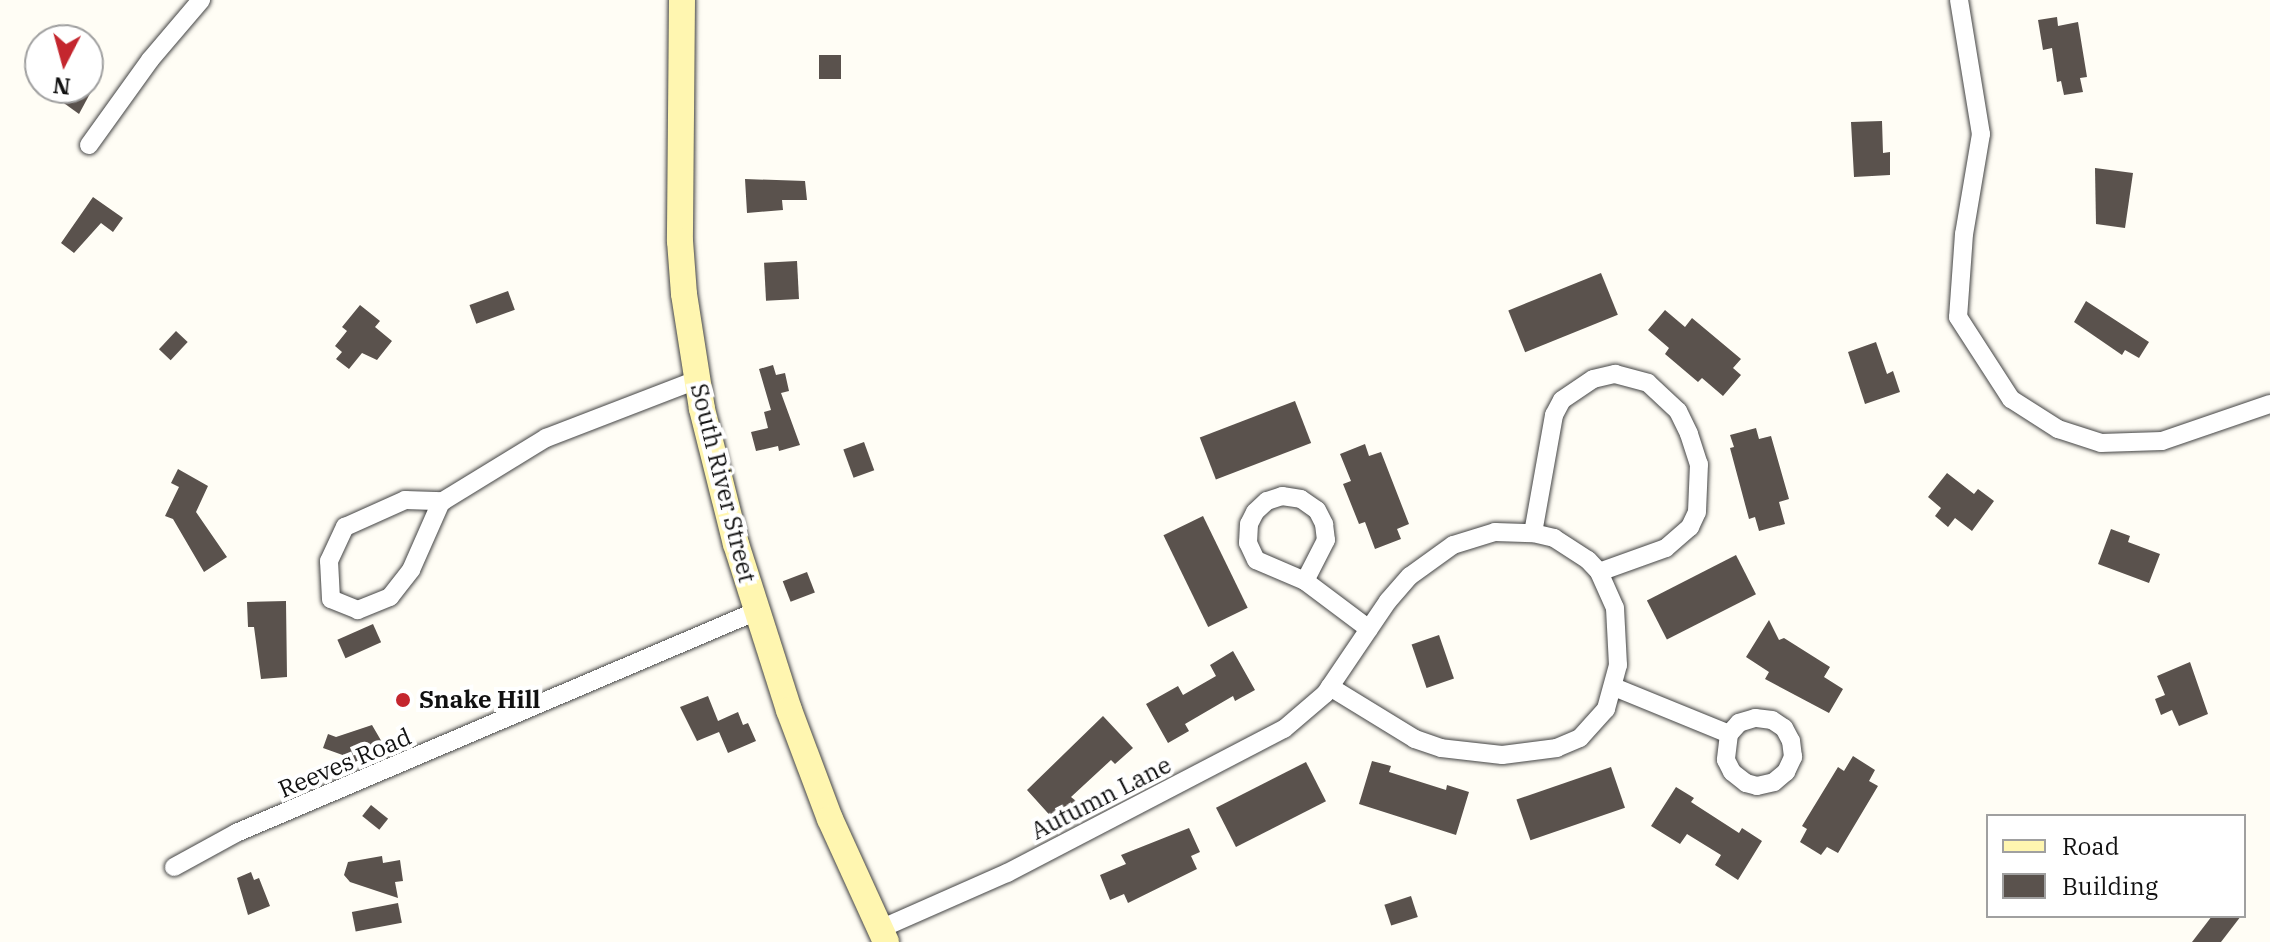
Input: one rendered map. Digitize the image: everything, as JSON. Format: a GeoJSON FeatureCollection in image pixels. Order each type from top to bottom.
{"type":"FeatureCollection","features":[{"type":"Feature","properties":{"kind":"street"},"geometry":{"type":"LineString","coordinates":[[89,145],[150,60],[201,0]]}},
{"type":"Feature","properties":{"kind":"street","name":"South River Street"},"geometry":{"type":"LineString","coordinates":[[682,0],[680,241],[696,380],[732,530],[757,611],[830,819],[883,936]]}},
{"type":"Feature","properties":{"kind":"street"},"geometry":{"type":"LineString","coordinates":[[1959,0],[1981,134],[1964,234],[1958,317],[2011,399],[2058,429],[2101,443],[2162,441],[2270,404]]}},
{"type":"Feature","properties":{"kind":"street"},"geometry":{"type":"LineString","coordinates":[[1533,533],[1554,415],[1562,400],[1593,379],[1615,374],[1648,383],[1678,411],[1689,434],[1699,464],[1697,512],[1690,527],[1666,548],[1599,572]]}},
{"type":"Feature","properties":{"kind":"street"},"geometry":{"type":"LineString","coordinates":[[441,502],[411,570],[390,597],[358,610],[331,599],[329,561],[345,527],[405,500],[441,502],[546,438],[696,380]]}},
{"type":"Feature","properties":{"kind":"street"},"geometry":{"type":"LineString","coordinates":[[1305,581],[1326,540],[1324,524],[1317,510],[1301,499],[1282,496],[1267,501],[1255,512],[1249,524],[1248,543],[1256,560],[1273,570],[1305,581],[1369,629]]}},
{"type":"Feature","properties":{"kind":"street","name":"Autumn Lane"},"geometry":{"type":"LineString","coordinates":[[883,936],[1284,729],[1330,687],[1410,576],[1453,545],[1495,532],[1533,533],[1574,548],[1599,572],[1615,608],[1618,627],[1614,687],[1606,709],[1580,738],[1534,753],[1502,755],[1441,748],[1415,739],[1330,687]]}},
{"type":"Feature","properties":{"kind":"street","name":"Reeves Road"},"geometry":{"type":"LineString","coordinates":[[174,867],[236,833],[757,611]]}},
{"type":"Feature","properties":{"kind":"street"},"geometry":{"type":"LineString","coordinates":[[1614,687],[1729,734]]}},
{"type":"Feature","properties":{"kind":"building"},"geometry":{"type":"Polygon","coordinates":[[[2057,17],[2058,26],[2078,22],[2087,77],[2080,78],[2083,92],[2064,95],[2061,81],[2057,82],[2052,48],[2043,50],[2038,20],[2057,17]]]}},
{"type":"Feature","properties":{"kind":"building"},"geometry":{"type":"Polygon","coordinates":[[[819,55],[841,55],[841,79],[819,79],[819,55]]]}},
{"type":"Feature","properties":{"kind":"building"},"geometry":{"type":"Polygon","coordinates":[[[65,104],[84,104],[79,114],[65,104]]]}},
{"type":"Feature","properties":{"kind":"building"},"geometry":{"type":"Polygon","coordinates":[[[1882,121],[1883,153],[1890,152],[1890,175],[1854,177],[1851,122],[1882,121]]]}},
{"type":"Feature","properties":{"kind":"building"},"geometry":{"type":"Polygon","coordinates":[[[2095,168],[2133,173],[2125,228],[2096,224],[2095,168]]]}},
{"type":"Feature","properties":{"kind":"building"},"geometry":{"type":"Polygon","coordinates":[[[745,179],[805,181],[807,200],[782,200],[783,210],[747,213],[745,179]]]}},
{"type":"Feature","properties":{"kind":"building"},"geometry":{"type":"Polygon","coordinates":[[[93,197],[123,218],[113,232],[101,223],[74,253],[61,243],[93,197]]]}},
{"type":"Feature","properties":{"kind":"building"},"geometry":{"type":"Polygon","coordinates":[[[797,261],[799,299],[766,301],[764,263],[797,261]]]}},
{"type":"Feature","properties":{"kind":"building"},"geometry":{"type":"Polygon","coordinates":[[[1601,273],[1618,315],[1525,352],[1508,310],[1601,273]]]}},
{"type":"Feature","properties":{"kind":"building"},"geometry":{"type":"Polygon","coordinates":[[[508,291],[515,310],[476,324],[469,305],[508,291]]]}},
{"type":"Feature","properties":{"kind":"building"},"geometry":{"type":"Polygon","coordinates":[[[2086,301],[2149,342],[2139,358],[2125,350],[2122,355],[2074,322],[2086,301]]]}},
{"type":"Feature","properties":{"kind":"building"},"geometry":{"type":"Polygon","coordinates":[[[360,305],[380,321],[375,327],[392,341],[377,360],[362,353],[349,369],[336,359],[342,352],[335,346],[347,331],[342,327],[360,305]]]}},
{"type":"Feature","properties":{"kind":"building"},"geometry":{"type":"Polygon","coordinates":[[[1665,310],[1685,327],[1692,318],[1741,359],[1733,368],[1741,375],[1723,396],[1702,378],[1698,382],[1665,354],[1669,348],[1648,330],[1665,310]]]}},
{"type":"Feature","properties":{"kind":"building"},"geometry":{"type":"Polygon","coordinates":[[[176,331],[188,342],[171,360],[159,349],[176,331]]]}},
{"type":"Feature","properties":{"kind":"building"},"geometry":{"type":"Polygon","coordinates":[[[1876,342],[1887,374],[1893,371],[1900,392],[1865,404],[1848,352],[1876,342]]]}},
{"type":"Feature","properties":{"kind":"building"},"geometry":{"type":"Polygon","coordinates":[[[773,365],[776,375],[785,373],[789,391],[781,393],[800,445],[779,451],[778,446],[756,451],[751,432],[768,428],[764,412],[771,410],[759,369],[773,365]]]}},
{"type":"Feature","properties":{"kind":"building"},"geometry":{"type":"Polygon","coordinates":[[[1295,401],[1311,443],[1216,480],[1200,438],[1295,401]]]}},
{"type":"Feature","properties":{"kind":"building"},"geometry":{"type":"Polygon","coordinates":[[[1756,428],[1759,439],[1771,436],[1789,499],[1779,502],[1785,524],[1759,531],[1755,517],[1749,519],[1730,448],[1734,447],[1730,435],[1756,428]]]}},
{"type":"Feature","properties":{"kind":"building"},"geometry":{"type":"Polygon","coordinates":[[[864,442],[874,470],[854,478],[843,450],[864,442]]]}},
{"type":"Feature","properties":{"kind":"building"},"geometry":{"type":"Polygon","coordinates":[[[1365,444],[1369,456],[1381,452],[1409,524],[1397,529],[1401,539],[1375,549],[1365,522],[1359,524],[1343,484],[1351,481],[1340,454],[1365,444]]]}},
{"type":"Feature","properties":{"kind":"building"},"geometry":{"type":"Polygon","coordinates":[[[178,469],[208,486],[196,512],[227,557],[204,572],[173,519],[165,516],[179,487],[171,483],[178,469]]]}},
{"type":"Feature","properties":{"kind":"building"},"geometry":{"type":"Polygon","coordinates":[[[1947,473],[1974,494],[1978,489],[1994,501],[1972,531],[1955,518],[1948,527],[1935,516],[1941,508],[1928,497],[1947,473]]]}},
{"type":"Feature","properties":{"kind":"building"},"geometry":{"type":"Polygon","coordinates":[[[1203,516],[1248,608],[1208,627],[1163,535],[1203,516]]]}},
{"type":"Feature","properties":{"kind":"building"},"geometry":{"type":"Polygon","coordinates":[[[2111,529],[2130,536],[2128,542],[2160,554],[2149,583],[2098,564],[2111,529]]]}},
{"type":"Feature","properties":{"kind":"building"},"geometry":{"type":"Polygon","coordinates":[[[1736,555],[1756,594],[1667,640],[1647,600],[1736,555]]]}},
{"type":"Feature","properties":{"kind":"building"},"geometry":{"type":"Polygon","coordinates":[[[807,572],[815,593],[791,602],[783,581],[807,572]]]}},
{"type":"Feature","properties":{"kind":"building"},"geometry":{"type":"Polygon","coordinates":[[[286,601],[287,677],[261,679],[254,627],[248,627],[247,602],[286,601]]]}},
{"type":"Feature","properties":{"kind":"building"},"geometry":{"type":"Polygon","coordinates":[[[1769,620],[1779,640],[1784,638],[1830,667],[1824,677],[1843,689],[1829,713],[1765,679],[1769,672],[1746,657],[1769,620]]]}},
{"type":"Feature","properties":{"kind":"building"},"geometry":{"type":"Polygon","coordinates":[[[373,624],[381,642],[346,658],[337,640],[373,624]]]}},
{"type":"Feature","properties":{"kind":"building"},"geometry":{"type":"Polygon","coordinates":[[[1439,635],[1454,678],[1427,688],[1412,644],[1439,635]]]}},
{"type":"Feature","properties":{"kind":"building"},"geometry":{"type":"Polygon","coordinates":[[[1233,651],[1255,690],[1235,701],[1233,696],[1185,724],[1189,731],[1168,743],[1146,704],[1178,686],[1183,695],[1216,676],[1210,665],[1233,651]]]}},
{"type":"Feature","properties":{"kind":"building"},"geometry":{"type":"Polygon","coordinates":[[[2190,662],[2208,714],[2179,726],[2172,710],[2161,715],[2155,699],[2165,695],[2157,676],[2190,662]]]}},
{"type":"Feature","properties":{"kind":"building"},"geometry":{"type":"Polygon","coordinates":[[[708,696],[718,721],[738,712],[743,725],[748,723],[756,741],[728,753],[719,732],[697,741],[680,707],[708,696]]]}},
{"type":"Feature","properties":{"kind":"building"},"geometry":{"type":"Polygon","coordinates":[[[1103,716],[1133,748],[1115,764],[1111,760],[1071,797],[1076,801],[1055,821],[1027,790],[1103,716]]]}},
{"type":"Feature","properties":{"kind":"building"},"geometry":{"type":"Polygon","coordinates":[[[372,725],[386,749],[354,763],[351,758],[323,748],[328,734],[336,737],[372,725]]]}},
{"type":"Feature","properties":{"kind":"building"},"geometry":{"type":"Polygon","coordinates":[[[1853,756],[1875,770],[1869,781],[1878,786],[1838,853],[1827,847],[1821,855],[1800,842],[1807,829],[1802,826],[1838,767],[1844,771],[1853,756]]]}},
{"type":"Feature","properties":{"kind":"building"},"geometry":{"type":"Polygon","coordinates":[[[1372,761],[1391,766],[1389,772],[1446,790],[1447,785],[1469,792],[1456,835],[1359,804],[1372,761]]]}},
{"type":"Feature","properties":{"kind":"building"},"geometry":{"type":"Polygon","coordinates":[[[1306,762],[1326,801],[1236,847],[1216,808],[1306,762]]]}},
{"type":"Feature","properties":{"kind":"building"},"geometry":{"type":"Polygon","coordinates":[[[1611,767],[1625,808],[1530,840],[1516,800],[1611,767]]]}},
{"type":"Feature","properties":{"kind":"building"},"geometry":{"type":"Polygon","coordinates":[[[1676,787],[1694,798],[1691,802],[1739,833],[1742,828],[1762,841],[1738,880],[1715,865],[1721,855],[1687,834],[1680,844],[1651,826],[1676,787]]]}},
{"type":"Feature","properties":{"kind":"building"},"geometry":{"type":"Polygon","coordinates":[[[371,805],[388,819],[379,830],[362,816],[371,805]]]}},
{"type":"Feature","properties":{"kind":"building"},"geometry":{"type":"Polygon","coordinates":[[[1189,828],[1200,852],[1191,856],[1197,869],[1128,903],[1124,894],[1110,900],[1100,875],[1126,864],[1121,855],[1189,828]]]}},
{"type":"Feature","properties":{"kind":"building"},"geometry":{"type":"Polygon","coordinates":[[[382,856],[383,863],[400,860],[403,881],[395,882],[398,898],[350,882],[344,875],[348,862],[382,856]]]}},
{"type":"Feature","properties":{"kind":"building"},"geometry":{"type":"Polygon","coordinates":[[[251,872],[254,880],[259,878],[270,906],[248,915],[237,878],[251,872]]]}},
{"type":"Feature","properties":{"kind":"building"},"geometry":{"type":"Polygon","coordinates":[[[1411,896],[1418,917],[1391,926],[1384,905],[1411,896]]]}},
{"type":"Feature","properties":{"kind":"building"},"geometry":{"type":"Polygon","coordinates":[[[398,903],[402,923],[356,932],[352,912],[398,903]]]}},
{"type":"Feature","properties":{"kind":"building"},"geometry":{"type":"Polygon","coordinates":[[[2210,918],[2239,918],[2221,942],[2192,942],[2210,918]]]}},
{"type":"Feature","properties":{"kind":"place","name":"Snake Hill"},"geometry":{"type":"Point","coordinates":[403,700]}}]}
